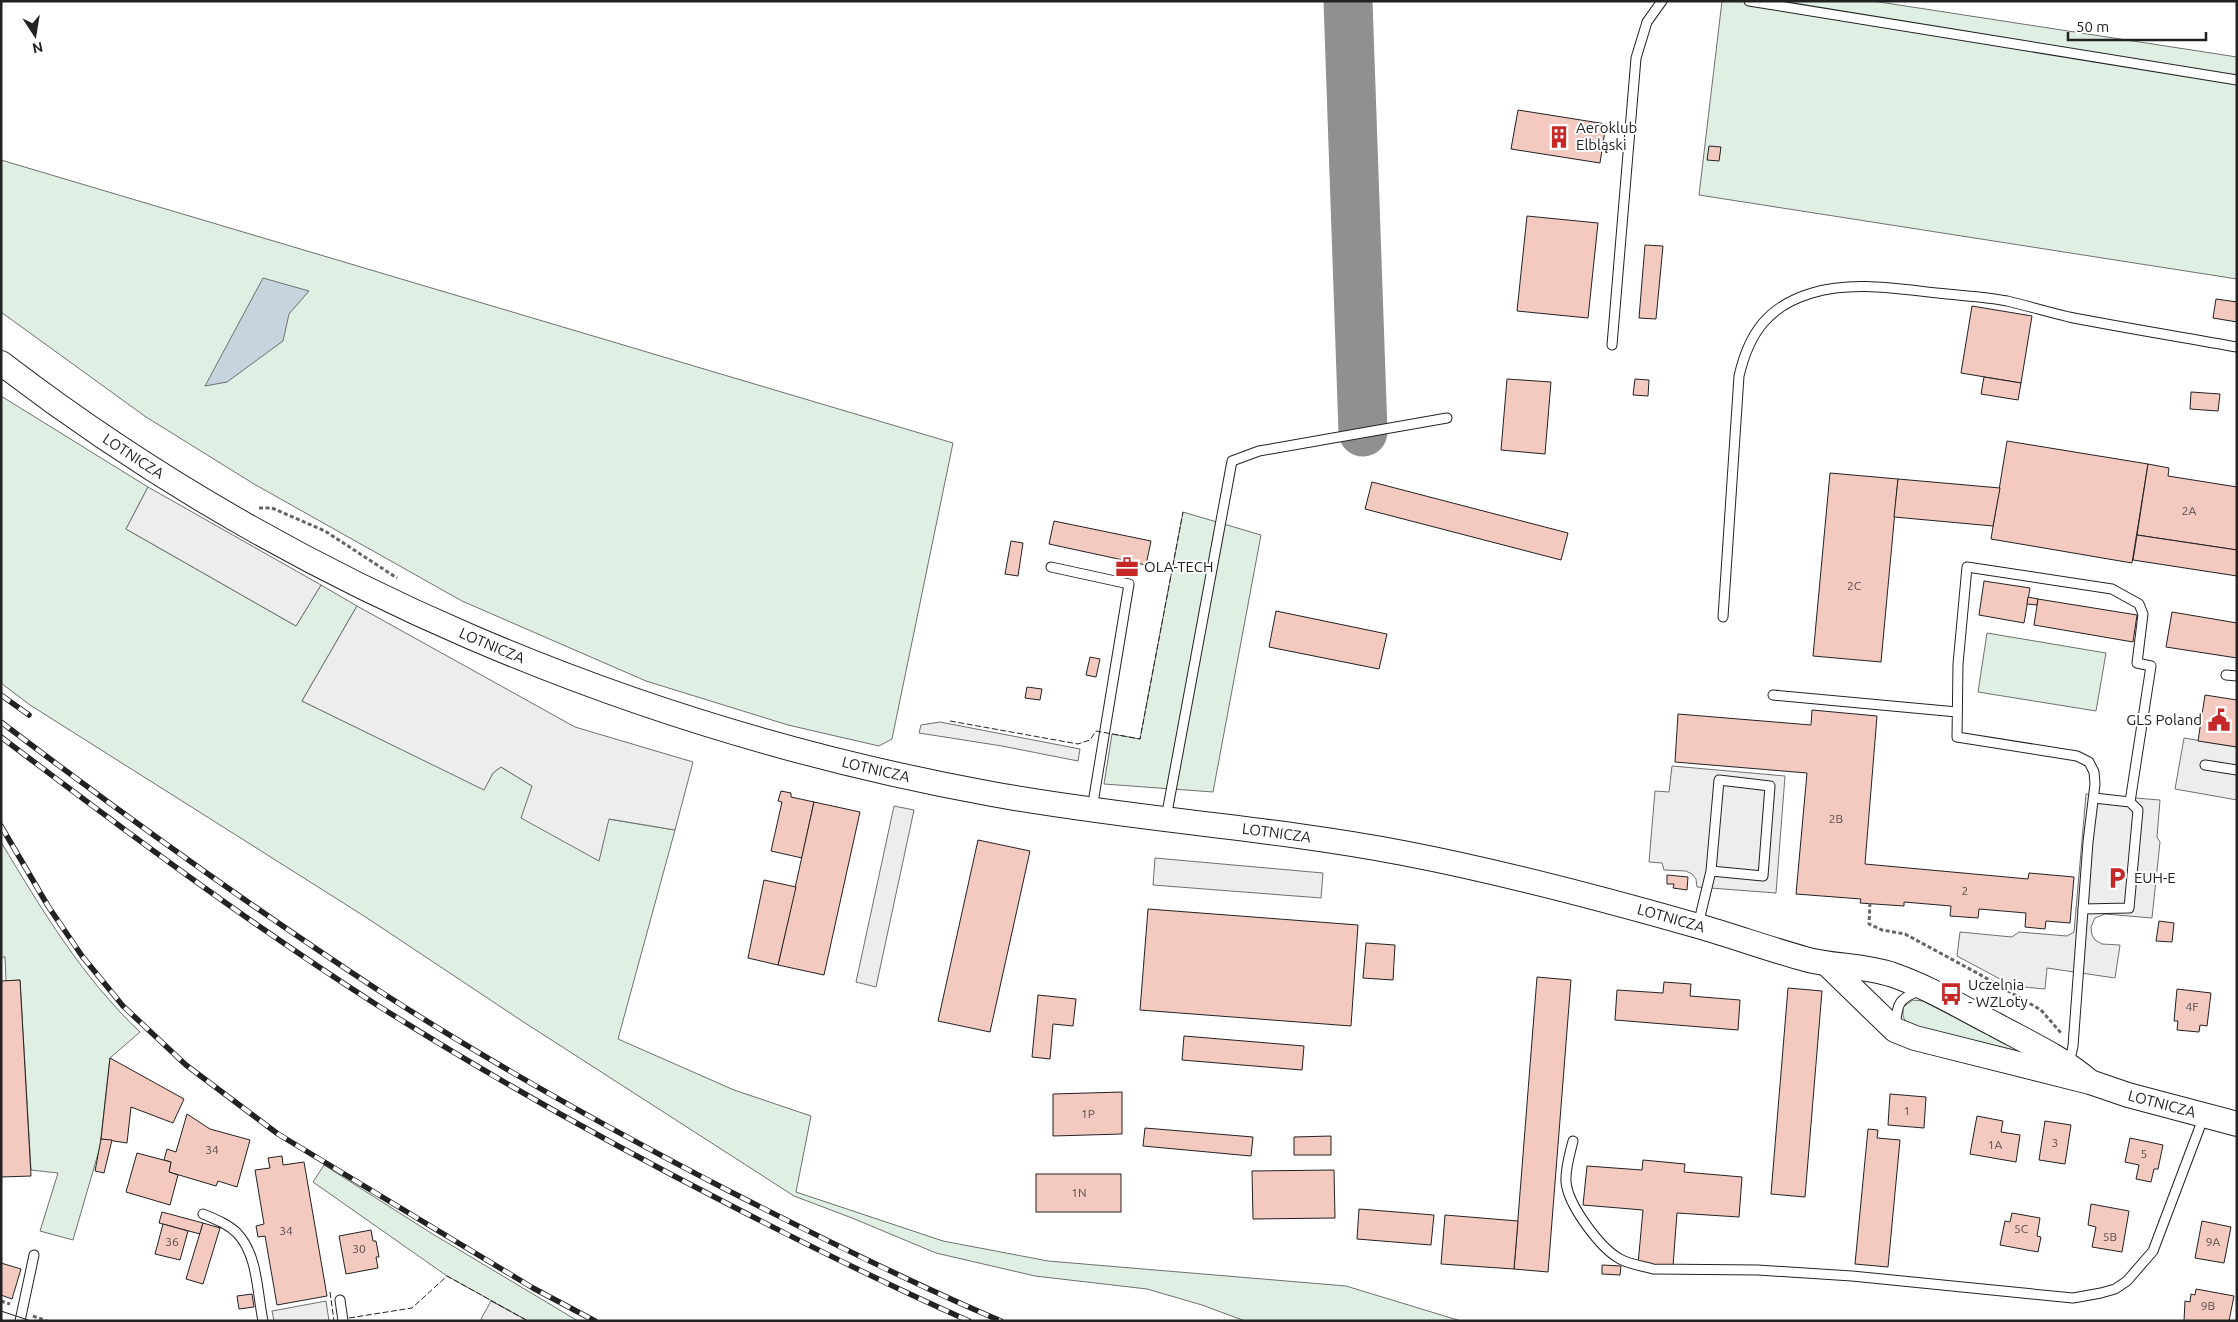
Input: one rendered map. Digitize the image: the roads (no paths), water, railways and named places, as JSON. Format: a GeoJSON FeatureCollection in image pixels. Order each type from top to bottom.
{"type":"FeatureCollection","features":[{"type":"Feature","properties":{"kind":"street","name":"LOTNICZA"},"geometry":{"type":"LineString","coordinates":[[1,364],[167,478],[279,544],[451,629],[610,691],[692,719],[776,744],[933,782],[994,794],[1092,809],[1284,833],[1401,853],[1529,881],[1698,926],[1804,959],[1826,964],[1856,966],[1893,975],[2071,1055],[2090,1082]]}},
{"type":"Feature","properties":{"kind":"street"},"geometry":{"type":"LineString","coordinates":[[1826,964],[1895,1030]]}},
{"type":"Feature","properties":{"kind":"street","name":"LOTNICZA"},"geometry":{"type":"LineString","coordinates":[[1895,1030],[1930,1044],[2090,1082],[2128,1095],[2237,1124]]}},
{"type":"Feature","properties":{"kind":"lane"},"geometry":{"type":"LineString","coordinates":[[1612,345],[1636,58],[1647,22],[1662,1]]}},
{"type":"Feature","properties":{"kind":"lane"},"geometry":{"type":"LineString","coordinates":[[1749,1],[2237,80]]}},
{"type":"Feature","properties":{"kind":"lane"},"geometry":{"type":"LineString","coordinates":[[1722,616],[1739,376],[1745,352],[1751,338],[1760,325],[1784,306],[1811,293],[1830,289],[1853,286],[1883,288],[2005,300],[2068,316],[2237,347]]}},
{"type":"Feature","properties":{"kind":"lane"},"geometry":{"type":"LineString","coordinates":[[1166,818],[1232,461],[1259,452],[1447,418]]}},
{"type":"Feature","properties":{"kind":"lane"},"geometry":{"type":"LineString","coordinates":[[1052,567],[1129,584],[1092,809]]}},
{"type":"Feature","properties":{"kind":"lane"},"geometry":{"type":"LineString","coordinates":[[2071,1055],[2096,784],[2094,772],[2089,762],[2077,756],[1957,737],[1958,664],[1967,567],[2112,589],[2139,604],[2144,614],[2137,663],[2151,666],[2130,802]]}},
{"type":"Feature","properties":{"kind":"lane"},"geometry":{"type":"LineString","coordinates":[[2226,675],[2237,676]]}},
{"type":"Feature","properties":{"kind":"lane"},"geometry":{"type":"LineString","coordinates":[[1773,695],[1957,712]]}},
{"type":"Feature","properties":{"kind":"lane"},"geometry":{"type":"LineString","coordinates":[[2205,765],[2237,770]]}},
{"type":"Feature","properties":{"kind":"lane"},"geometry":{"type":"LineString","coordinates":[[1698,926],[1711,871],[1719,780],[1770,786],[1763,876],[1711,871]]}},
{"type":"Feature","properties":{"kind":"lane"},"geometry":{"type":"LineString","coordinates":[[2083,909],[2129,908],[2138,810],[2130,802],[2094,798]]}},
{"type":"Feature","properties":{"kind":"lane"},"geometry":{"type":"LineString","coordinates":[[1895,1030],[1897,1006],[1902,999],[1922,989]]}},
{"type":"Feature","properties":{"kind":"lane"},"geometry":{"type":"LineString","coordinates":[[1573,1141],[1566,1182],[1573,1205],[1604,1247],[1620,1259],[1642,1266],[1653,1269],[1758,1270],[1852,1276],[2073,1298],[2101,1293],[2121,1285],[2137,1271],[2153,1251],[2204,1115]]}},
{"type":"Feature","properties":{"kind":"lane"},"geometry":{"type":"LineString","coordinates":[[204,1214],[227,1225],[237,1233],[244,1243],[252,1258],[263,1321]]}},
{"type":"Feature","properties":{"kind":"lane"},"geometry":{"type":"LineString","coordinates":[[20,1321],[34,1255]]}},
{"type":"Feature","properties":{"kind":"lane"},"geometry":{"type":"LineString","coordinates":[[340,1300],[344,1321]]}},
{"type":"Feature","properties":{"kind":"tram line"},"geometry":{"type":"LineString","coordinates":[[1,1311],[31,1321]]}},
{"type":"Feature","properties":{"kind":"tram line"},"geometry":{"type":"LineString","coordinates":[[1,1320],[5,1321]]}},
{"type":"Feature","properties":{"kind":"railway"},"geometry":{"type":"LineString","coordinates":[[1,695],[29,715]]}},
{"type":"Feature","properties":{"kind":"railway"},"geometry":{"type":"LineString","coordinates":[[1,722],[238,895],[335,962],[469,1047],[599,1122],[797,1226],[932,1291],[1001,1321]]}},
{"type":"Feature","properties":{"kind":"railway"},"geometry":{"type":"LineString","coordinates":[[1,737],[233,908],[377,1005],[463,1058],[551,1109],[683,1181],[788,1235],[969,1321]]}},
{"type":"Feature","properties":{"kind":"railway"},"geometry":{"type":"LineString","coordinates":[[1,826],[48,906],[82,956],[123,1006],[186,1065],[278,1134],[533,1288],[595,1321]]}},
{"type":"Feature","properties":{"kind":"place","name":"Aeroklub Elbląski"},"geometry":{"type":"Point","coordinates":[1559,137]}},
{"type":"Feature","properties":{"kind":"place","name":"OLA-TECH"},"geometry":{"type":"Point","coordinates":[1127,567]}},
{"type":"Feature","properties":{"kind":"place","name":"GLS Poland"},"geometry":{"type":"Point","coordinates":[2219,720]}},
{"type":"Feature","properties":{"kind":"place","name":"EUH-E"},"geometry":{"type":"Point","coordinates":[2117,878]}},
{"type":"Feature","properties":{"kind":"place","name":"Uczelnia - WZLoty"},"geometry":{"type":"Point","coordinates":[1951,994]}}]}
